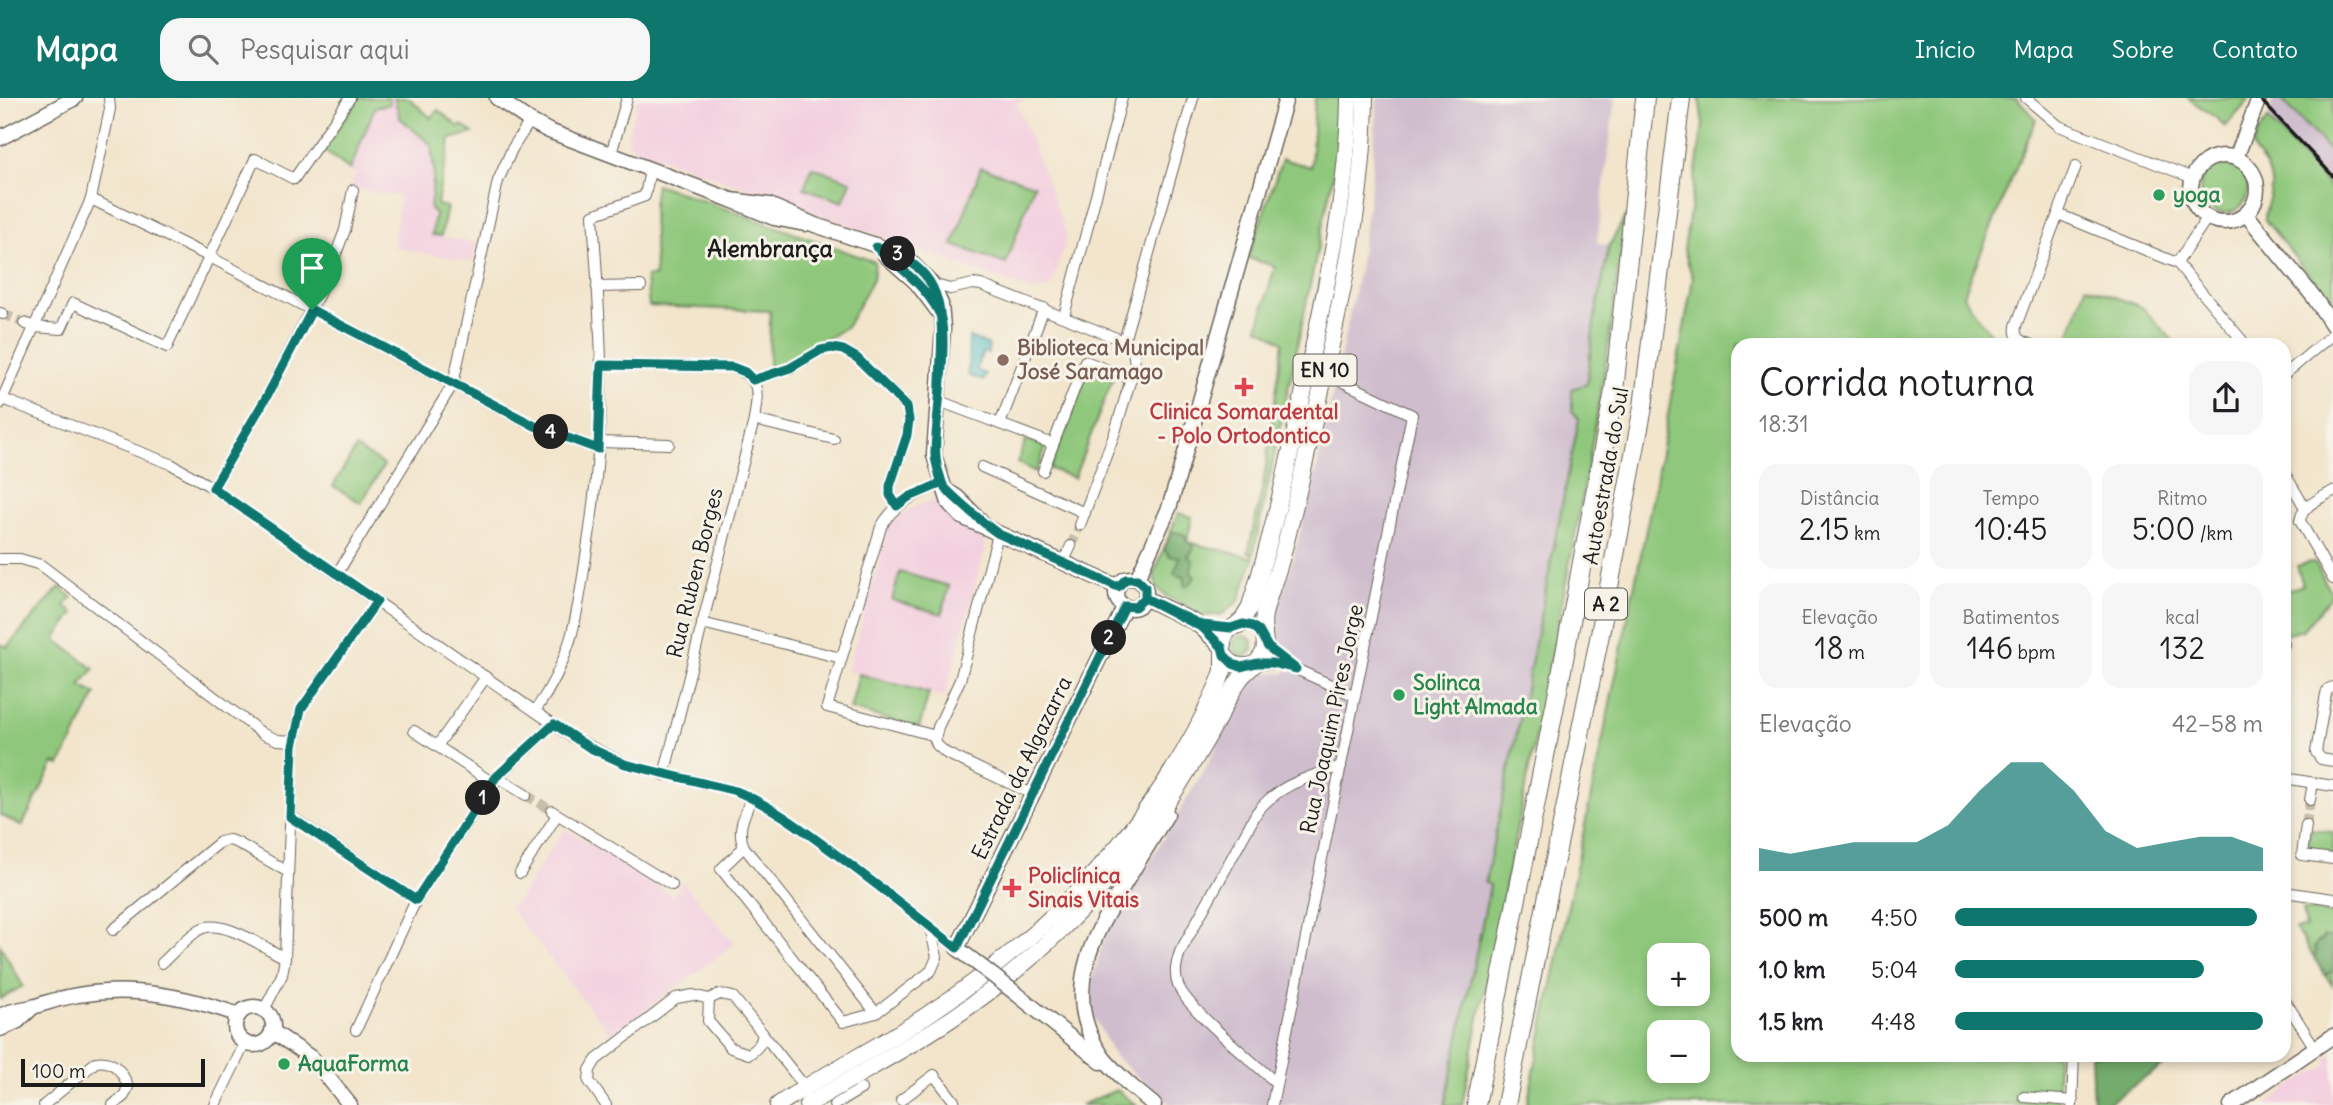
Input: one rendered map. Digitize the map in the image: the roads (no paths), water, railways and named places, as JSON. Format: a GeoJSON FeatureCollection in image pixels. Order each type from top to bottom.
{"type":"FeatureCollection","features":[{"type":"Feature","properties":{"kind":"highway","name":"Autoestrada do Sul"},"geometry":{"type":"LineString","coordinates":[[1476,1105],[1564,662],[1614,391],[1645,98]]}},
{"type":"Feature","properties":{"kind":"highway","name":"Autoestrada do Sul"},"geometry":{"type":"LineString","coordinates":[[1506,1105],[1643,407],[1681,98]]}},
{"type":"Feature","properties":{"kind":"main road"},"geometry":{"type":"LineString","coordinates":[[0,138],[75,98]]}},
{"type":"Feature","properties":{"kind":"main road"},"geometry":{"type":"LineString","coordinates":[[497,98],[530,121],[611,155],[782,221],[816,225],[896,252],[912,263],[932,284],[941,309],[943,328],[934,455],[945,487],[992,531],[1118,587]]}},
{"type":"Feature","properties":{"kind":"main road"},"geometry":{"type":"LineString","coordinates":[[1137,579],[1169,508],[1286,98]]}},
{"type":"Feature","properties":{"kind":"main road","name":"EN 10"},"geometry":{"type":"LineString","coordinates":[[1233,627],[1243,619],[1249,609],[1266,551],[1312,354],[1340,212],[1349,98]]}},
{"type":"Feature","properties":{"kind":"main road","name":"EN 10"},"geometry":{"type":"LineString","coordinates":[[1264,641],[1264,614],[1296,499],[1348,260],[1360,179],[1365,98]]}},
{"type":"Feature","properties":{"kind":"main road"},"geometry":{"type":"LineString","coordinates":[[2236,158],[2259,98]]}},
{"type":"Feature","properties":{"kind":"main road"},"geometry":{"type":"LineString","coordinates":[[2215,157],[2236,158],[2250,168],[2257,183],[2256,200],[2246,214],[2234,221],[2220,222],[2207,218],[2193,201],[2193,178],[2206,162],[2215,157]]}},
{"type":"Feature","properties":{"kind":"main road"},"geometry":{"type":"LineString","coordinates":[[2246,214],[2313,296],[2333,326]]}},
{"type":"Feature","properties":{"kind":"main road"},"geometry":{"type":"LineString","coordinates":[[876,247],[916,282],[941,309]]}},
{"type":"Feature","properties":{"kind":"main road"},"geometry":{"type":"LineString","coordinates":[[1126,579],[1137,579],[1145,587],[1145,598],[1135,607],[1125,606],[1118,600],[1118,587],[1126,579]]}},
{"type":"Feature","properties":{"kind":"main road"},"geometry":{"type":"LineString","coordinates":[[1145,598],[1196,623],[1233,664],[1241,667],[1255,664]]}},
{"type":"Feature","properties":{"kind":"main road","name":"Estrada da Algazarra"},"geometry":{"type":"LineString","coordinates":[[957,948],[1125,606]]}},
{"type":"Feature","properties":{"kind":"main road"},"geometry":{"type":"LineString","coordinates":[[1132,1087],[1102,1056],[1089,1029],[1082,995],[1084,966],[1090,944],[1176,799],[1236,685],[1263,653],[1264,641],[1252,626],[1196,623]]}},
{"type":"Feature","properties":{"kind":"main road"},"geometry":{"type":"LineString","coordinates":[[778,1105],[951,999],[1012,955],[1070,900],[1119,844],[1175,764],[1215,690],[1223,671],[1222,649],[1225,634],[1233,627]]}},
{"type":"Feature","properties":{"kind":"main road"},"geometry":{"type":"LineString","coordinates":[[807,1105],[954,1018],[1044,946],[1103,888],[1126,861],[1173,795],[1215,725]]}},
{"type":"Feature","properties":{"kind":"main road"},"geometry":{"type":"LineString","coordinates":[[957,948],[1154,1105]]}},
{"type":"Feature","properties":{"kind":"main road"},"geometry":{"type":"LineString","coordinates":[[0,1016],[13,1009],[33,1007],[82,993],[126,991],[164,993],[200,1001],[239,1016]]}},
{"type":"Feature","properties":{"kind":"main road"},"geometry":{"type":"LineString","coordinates":[[0,1029],[18,1021],[33,1007]]}},
{"type":"Feature","properties":{"kind":"main road"},"geometry":{"type":"LineString","coordinates":[[253,1008],[264,1010],[269,1016],[272,1031],[270,1037],[259,1045],[245,1043],[237,1034],[236,1021],[239,1016],[253,1008]]}},
{"type":"Feature","properties":{"kind":"main road"},"geometry":{"type":"LineString","coordinates":[[272,1031],[313,1059],[350,1105]]}},
{"type":"Feature","properties":{"kind":"main road"},"geometry":{"type":"LineString","coordinates":[[2231,1105],[2333,1036]]}},
{"type":"Feature","properties":{"kind":"street"},"geometry":{"type":"LineString","coordinates":[[109,98],[110,108],[91,200],[1,401],[171,464],[213,488],[554,724],[607,757],[751,797],[785,817],[957,948]]}},
{"type":"Feature","properties":{"kind":"street"},"geometry":{"type":"LineString","coordinates":[[24,323],[35,327],[61,329],[72,303],[167,347],[255,159],[294,179],[350,98]]}},
{"type":"Feature","properties":{"kind":"street"},"geometry":{"type":"LineString","coordinates":[[611,155],[627,98]]}},
{"type":"Feature","properties":{"kind":"street"},"geometry":{"type":"LineString","coordinates":[[1064,316],[1122,98]]}},
{"type":"Feature","properties":{"kind":"street"},"geometry":{"type":"LineString","coordinates":[[1124,341],[1193,98]]}},
{"type":"Feature","properties":{"kind":"street"},"geometry":{"type":"LineString","coordinates":[[2026,98],[2059,126],[2193,178]]}},
{"type":"Feature","properties":{"kind":"street"},"geometry":{"type":"LineString","coordinates":[[337,574],[453,384],[498,181],[512,149],[530,121]]}},
{"type":"Feature","properties":{"kind":"street"},"geometry":{"type":"LineString","coordinates":[[2018,338],[2016,326],[2076,166]]}},
{"type":"Feature","properties":{"kind":"street"},"geometry":{"type":"LineString","coordinates":[[535,711],[557,677],[575,626],[595,491],[601,365],[593,215],[645,196],[650,170]]}},
{"type":"Feature","properties":{"kind":"street"},"geometry":{"type":"LineString","coordinates":[[213,488],[267,396],[312,310],[340,243],[353,190]]}},
{"type":"Feature","properties":{"kind":"street"},"geometry":{"type":"LineString","coordinates":[[91,200],[208,256],[535,426],[598,445],[669,444]]}},
{"type":"Feature","properties":{"kind":"street"},"geometry":{"type":"LineString","coordinates":[[2058,214],[2177,263],[2240,338]]}},
{"type":"Feature","properties":{"kind":"street"},"geometry":{"type":"LineString","coordinates":[[2177,263],[2207,218]]}},
{"type":"Feature","properties":{"kind":"street"},"geometry":{"type":"LineString","coordinates":[[932,284],[950,289],[981,285],[1124,341],[1133,349],[1135,355],[1131,379],[1111,443],[1080,525]]}},
{"type":"Feature","properties":{"kind":"street"},"geometry":{"type":"LineString","coordinates":[[597,287],[641,286]]}},
{"type":"Feature","properties":{"kind":"street"},"geometry":{"type":"LineString","coordinates":[[941,309],[950,289]]}},
{"type":"Feature","properties":{"kind":"street"},"geometry":{"type":"LineString","coordinates":[[1000,424],[1044,308]]}},
{"type":"Feature","properties":{"kind":"street"},"geometry":{"type":"LineString","coordinates":[[2291,369],[2333,334]]}},
{"type":"Feature","properties":{"kind":"street"},"geometry":{"type":"LineString","coordinates":[[601,365],[732,367],[745,372],[753,380],[790,368],[821,350],[843,350],[857,358],[907,407],[907,435],[890,486],[890,495],[897,506]]}},
{"type":"Feature","properties":{"kind":"street"},"geometry":{"type":"LineString","coordinates":[[1043,471],[1085,361],[1131,379]]}},
{"type":"Feature","properties":{"kind":"street","name":"Rua Ruben Borges"},"geometry":{"type":"LineString","coordinates":[[664,775],[754,420],[758,390],[753,380]]}},
{"type":"Feature","properties":{"kind":"street","name":"Rua Joaquim Pires Jorge"},"geometry":{"type":"LineString","coordinates":[[1272,1105],[1412,415],[1343,382]]}},
{"type":"Feature","properties":{"kind":"street"},"geometry":{"type":"LineString","coordinates":[[939,401],[1053,444]]}},
{"type":"Feature","properties":{"kind":"street"},"geometry":{"type":"LineString","coordinates":[[754,420],[834,439]]}},
{"type":"Feature","properties":{"kind":"street"},"geometry":{"type":"LineString","coordinates":[[982,467],[1085,513]]}},
{"type":"Feature","properties":{"kind":"street"},"geometry":{"type":"LineString","coordinates":[[2291,484],[2305,508]]}},
{"type":"Feature","properties":{"kind":"street"},"geometry":{"type":"LineString","coordinates":[[936,736],[827,707],[881,527],[897,506],[909,497],[945,487]]}},
{"type":"Feature","properties":{"kind":"street"},"geometry":{"type":"LineString","coordinates":[[2333,491],[2305,508],[2301,516],[2301,526],[2333,579]]}},
{"type":"Feature","properties":{"kind":"street"},"geometry":{"type":"LineString","coordinates":[[992,531],[966,662],[956,693],[938,727],[937,745],[946,753],[1032,794]]}},
{"type":"Feature","properties":{"kind":"street"},"geometry":{"type":"LineString","coordinates":[[1063,563],[1071,546]]}},
{"type":"Feature","properties":{"kind":"street"},"geometry":{"type":"LineString","coordinates":[[0,559],[20,559],[41,565],[263,734],[278,740],[294,741]]}},
{"type":"Feature","properties":{"kind":"street"},"geometry":{"type":"LineString","coordinates":[[264,1010],[282,975],[285,958],[294,741],[301,709],[377,601]]}},
{"type":"Feature","properties":{"kind":"street"},"geometry":{"type":"LineString","coordinates":[[702,623],[841,658]]}},
{"type":"Feature","properties":{"kind":"street"},"geometry":{"type":"LineString","coordinates":[[1264,641],[1296,669]]}},
{"type":"Feature","properties":{"kind":"street"},"geometry":{"type":"LineString","coordinates":[[1255,664],[1280,664],[1296,669],[1355,696]]}},
{"type":"Feature","properties":{"kind":"street"},"geometry":{"type":"LineString","coordinates":[[437,746],[486,677]]}},
{"type":"Feature","properties":{"kind":"street"},"geometry":{"type":"LineString","coordinates":[[2333,688],[2328,689],[2326,694],[2316,752],[2321,759],[2333,761]]}},
{"type":"Feature","properties":{"kind":"street"},"geometry":{"type":"LineString","coordinates":[[356,1030],[416,900],[495,780],[554,724]]}},
{"type":"Feature","properties":{"kind":"street"},"geometry":{"type":"LineString","coordinates":[[414,731],[495,780],[526,795]]}},
{"type":"Feature","properties":{"kind":"street"},"geometry":{"type":"LineString","coordinates":[[1276,1083],[1191,1005],[1178,988],[1176,965],[1180,952],[1257,812],[1268,798],[1288,785],[1341,766]]}},
{"type":"Feature","properties":{"kind":"street"},"geometry":{"type":"LineString","coordinates":[[2291,779],[2333,786]]}},
{"type":"Feature","properties":{"kind":"street"},"geometry":{"type":"LineString","coordinates":[[2311,800],[2313,783]]}},
{"type":"Feature","properties":{"kind":"street"},"geometry":{"type":"LineString","coordinates":[[751,797],[740,828],[739,838],[744,847],[876,1013]]}},
{"type":"Feature","properties":{"kind":"street"},"geometry":{"type":"LineString","coordinates":[[520,873],[555,813],[672,885]]}},
{"type":"Feature","properties":{"kind":"street"},"geometry":{"type":"LineString","coordinates":[[290,817],[416,900]]}},
{"type":"Feature","properties":{"kind":"street"},"geometry":{"type":"LineString","coordinates":[[2306,825],[2302,855],[2333,859]]}},
{"type":"Feature","properties":{"kind":"street"},"geometry":{"type":"LineString","coordinates":[[113,930],[220,842],[229,840],[238,843],[288,872]]}},
{"type":"Feature","properties":{"kind":"street"},"geometry":{"type":"LineString","coordinates":[[744,847],[721,869],[843,1022],[876,1013],[931,971],[937,957],[930,926]]}},
{"type":"Feature","properties":{"kind":"street"},"geometry":{"type":"LineString","coordinates":[[2291,893],[2333,899]]}},
{"type":"Feature","properties":{"kind":"street"},"geometry":{"type":"LineString","coordinates":[[162,963],[201,928],[213,925],[228,928],[285,958]]}},
{"type":"Feature","properties":{"kind":"street"},"geometry":{"type":"LineString","coordinates":[[606,1105],[589,1081],[590,1070],[596,1060],[676,998],[693,995],[709,999],[720,994],[733,997],[805,1087]]}},
{"type":"Feature","properties":{"kind":"street"},"geometry":{"type":"LineString","coordinates":[[709,999],[708,1021],[731,1048],[749,1054],[762,1043],[763,1034]]}},
{"type":"Feature","properties":{"kind":"street"},"geometry":{"type":"LineString","coordinates":[[2291,1010],[2315,1048]]}},
{"type":"Feature","properties":{"kind":"street"},"geometry":{"type":"LineString","coordinates":[[215,1105],[245,1043]]}},
{"type":"Feature","properties":{"kind":"street"},"geometry":{"type":"LineString","coordinates":[[44,1105],[96,1062],[103,1060],[121,1071],[128,1087],[124,1096],[113,1105]]}},
{"type":"Feature","properties":{"kind":"street"},"geometry":{"type":"LineString","coordinates":[[2024,1097],[2073,1103],[2074,1062]]}},
{"type":"Feature","properties":{"kind":"street"},"geometry":{"type":"LineString","coordinates":[[901,1100],[934,1075],[955,1105]]}},
{"type":"Feature","properties":{"kind":"street"},"geometry":{"type":"LineString","coordinates":[[834,1105],[861,1089]]}},
{"type":"Feature","properties":{"kind":"water"},"geometry":{"type":"Polygon","coordinates":[[[969,337],[989,345],[988,354],[983,352],[976,369],[986,374],[983,381],[968,375],[969,337]]]}},
{"type":"Feature","properties":{"kind":"tunnel"},"geometry":{"type":"LineString","coordinates":[[3,314],[24,323]]}},
{"type":"Feature","properties":{"kind":"tunnel"},"geometry":{"type":"LineString","coordinates":[[1071,546],[1080,525]]}},
{"type":"Feature","properties":{"kind":"tunnel"},"geometry":{"type":"LineString","coordinates":[[526,795],[552,811]]}},
{"type":"Feature","properties":{"kind":"tunnel"},"geometry":{"type":"LineString","coordinates":[[2306,825],[2310,800]]}},
{"type":"Feature","properties":{"kind":"railway"},"geometry":{"type":"LineString","coordinates":[[2259,98],[2333,176]]}},
{"type":"Feature","properties":{"kind":"place","name":"yoga"},"geometry":{"type":"Point","coordinates":[2159,195]}},
{"type":"Feature","properties":{"kind":"place","name":"Biblioteca Municipal José Saramago"},"geometry":{"type":"Point","coordinates":[1003,360]}},
{"type":"Feature","properties":{"kind":"place","name":"Clinica Somardental - Polo Ortodontico"},"geometry":{"type":"Point","coordinates":[1244,387]}},
{"type":"Feature","properties":{"kind":"place","name":"Solinca Light Almada"},"geometry":{"type":"Point","coordinates":[1399,695]}},
{"type":"Feature","properties":{"kind":"place","name":"Policlínica Sinais Vitais"},"geometry":{"type":"Point","coordinates":[1012,888]}},
{"type":"Feature","properties":{"kind":"place","name":"AquaForma"},"geometry":{"type":"Point","coordinates":[284,1064]}},
{"type":"Feature","properties":{"kind":"district","name":"Alembrança"},"geometry":{"type":"Point","coordinates":[770,249]}}]}
